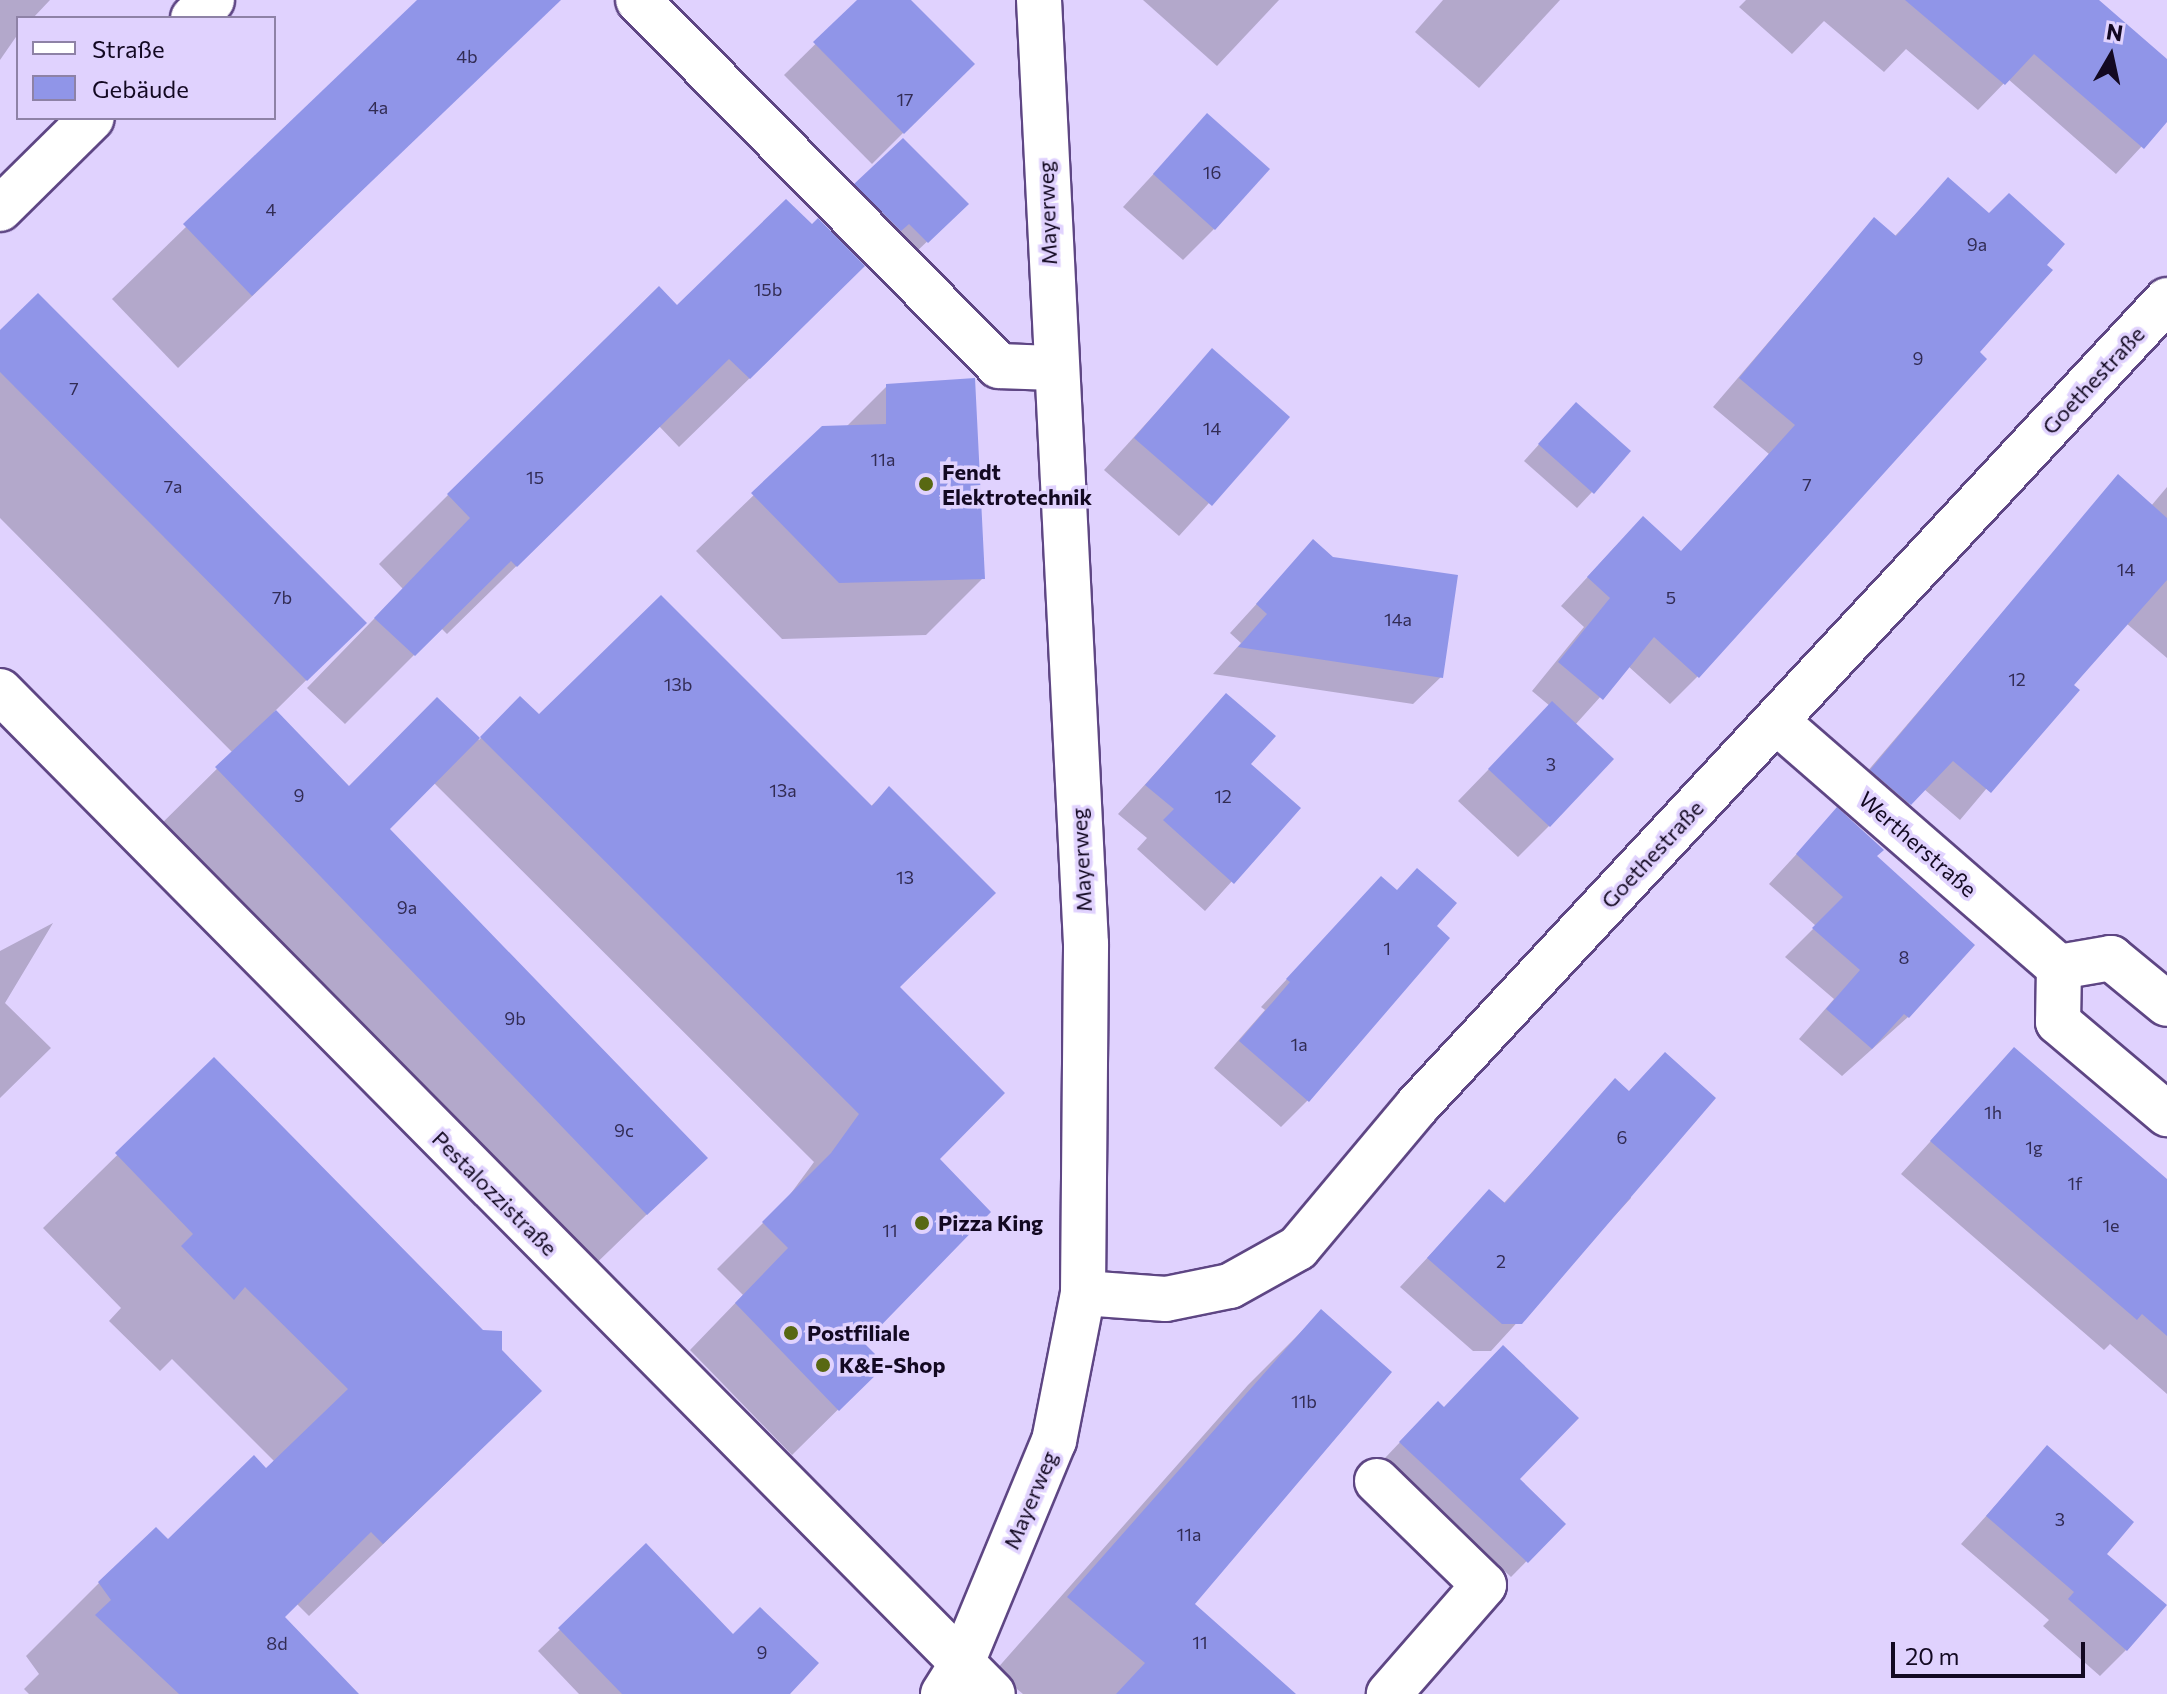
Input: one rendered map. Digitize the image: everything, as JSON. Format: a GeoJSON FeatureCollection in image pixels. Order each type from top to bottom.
{"type":"FeatureCollection","features":[{"type":"Feature","properties":{"kind":"street"},"geometry":{"type":"LineString","coordinates":[[195,16],[212,0]]}},
{"type":"Feature","properties":{"kind":"street"},"geometry":{"type":"LineString","coordinates":[[638,0],[999,366],[1053,368]]}},
{"type":"Feature","properties":{"kind":"street","name":"Mayerweg"},"geometry":{"type":"LineString","coordinates":[[952,1680],[1054,1441],[1083,1293],[1086,944],[1053,368],[1039,0]]}},
{"type":"Feature","properties":{"kind":"street"},"geometry":{"type":"LineString","coordinates":[[0,209],[90,120]]}},
{"type":"Feature","properties":{"kind":"street","name":"Goethestraße"},"geometry":{"type":"LineString","coordinates":[[1083,1293],[1166,1299],[1230,1286],[1298,1248],[1417,1106],[2167,300]]}},
{"type":"Feature","properties":{"kind":"street","name":"Pestalozzistraße"},"geometry":{"type":"LineString","coordinates":[[0,691],[952,1680],[993,1694]]}},
{"type":"Feature","properties":{"kind":"street","name":"Wertherstraße"},"geometry":{"type":"LineString","coordinates":[[1777,722],[2059,967]]}},
{"type":"Feature","properties":{"kind":"street"},"geometry":{"type":"LineString","coordinates":[[2167,1004],[2111,958],[2059,967],[2058,1022],[2167,1114]]}},
{"type":"Feature","properties":{"kind":"street"},"geometry":{"type":"LineString","coordinates":[[1377,1481],[1484,1585],[1389,1694]]}},
{"type":"Feature","properties":{"kind":"building"},"geometry":{"type":"Polygon","coordinates":[[[417,0],[561,0],[252,296],[183,224],[417,0]]]}},
{"type":"Feature","properties":{"kind":"building"},"geometry":{"type":"Polygon","coordinates":[[[857,0],[911,0],[975,64],[904,134],[813,42],[857,0]]]}},
{"type":"Feature","properties":{"kind":"building"},"geometry":{"type":"Polygon","coordinates":[[[1905,0],[2099,0],[2167,59],[2167,122],[2144,149],[2034,54],[2005,85],[1905,0]]]}},
{"type":"Feature","properties":{"kind":"building"},"geometry":{"type":"Polygon","coordinates":[[[1207,113],[1270,169],[1215,230],[1153,174],[1207,113]]]}},
{"type":"Feature","properties":{"kind":"building"},"geometry":{"type":"Polygon","coordinates":[[[903,138],[969,204],[928,243],[909,224],[901,231],[854,184],[903,138]]]}},
{"type":"Feature","properties":{"kind":"building"},"geometry":{"type":"Polygon","coordinates":[[[1948,177],[1989,213],[2009,193],[2065,244],[2047,265],[2053,270],[1980,352],[1987,359],[1699,678],[1654,637],[1603,700],[1558,662],[1610,598],[1587,577],[1643,516],[1681,551],[1795,425],[1739,378],[1874,217],[1896,236],[1948,177]]]}},
{"type":"Feature","properties":{"kind":"building"},"geometry":{"type":"Polygon","coordinates":[[[786,199],[812,224],[818,218],[865,266],[750,379],[729,359],[517,567],[511,561],[415,656],[374,618],[470,518],[447,494],[659,286],[677,305],[786,199]]]}},
{"type":"Feature","properties":{"kind":"building"},"geometry":{"type":"Polygon","coordinates":[[[38,293],[367,623],[307,681],[0,372],[0,330],[38,293]]]}},
{"type":"Feature","properties":{"kind":"building"},"geometry":{"type":"Polygon","coordinates":[[[1212,348],[1290,417],[1212,506],[1134,438],[1212,348]]]}},
{"type":"Feature","properties":{"kind":"building"},"geometry":{"type":"Polygon","coordinates":[[[975,378],[985,579],[839,583],[751,493],[822,426],[886,424],[886,384],[975,378]]]}},
{"type":"Feature","properties":{"kind":"building"},"geometry":{"type":"Polygon","coordinates":[[[1576,402],[1631,451],[1594,494],[1538,444],[1576,402]]]}},
{"type":"Feature","properties":{"kind":"building"},"geometry":{"type":"Polygon","coordinates":[[[2118,474],[2167,518],[2167,580],[2074,685],[2080,690],[1991,793],[1953,761],[1911,805],[1870,770],[2118,474]]]}},
{"type":"Feature","properties":{"kind":"building"},"geometry":{"type":"Polygon","coordinates":[[[1313,539],[1333,557],[1458,575],[1443,678],[1238,647],[1267,614],[1256,604],[1313,539]]]}},
{"type":"Feature","properties":{"kind":"building"},"geometry":{"type":"Polygon","coordinates":[[[661,595],[872,806],[889,786],[996,893],[900,987],[1005,1093],[940,1159],[991,1212],[864,1343],[886,1365],[839,1411],[735,1303],[788,1248],[762,1222],[831,1153],[859,1114],[480,737],[520,696],[539,714],[661,595]]]}},
{"type":"Feature","properties":{"kind":"building"},"geometry":{"type":"Polygon","coordinates":[[[1226,693],[1276,736],[1251,764],[1301,808],[1234,884],[1163,820],[1174,809],[1145,785],[1226,693]]]}},
{"type":"Feature","properties":{"kind":"building"},"geometry":{"type":"Polygon","coordinates":[[[437,697],[480,738],[390,829],[708,1158],[647,1215],[215,767],[276,710],[349,786],[437,697]]]}},
{"type":"Feature","properties":{"kind":"building"},"geometry":{"type":"Polygon","coordinates":[[[1552,701],[1614,759],[1550,827],[1488,769],[1552,701]]]}},
{"type":"Feature","properties":{"kind":"building"},"geometry":{"type":"Polygon","coordinates":[[[1837,807],[1884,850],[1877,856],[1975,945],[1909,1018],[1904,1014],[1872,1049],[1826,1009],[1860,970],[1812,928],[1843,897],[1796,854],[1837,807]]]}},
{"type":"Feature","properties":{"kind":"building"},"geometry":{"type":"Polygon","coordinates":[[[1417,868],[1457,903],[1437,926],[1450,938],[1309,1102],[1239,1041],[1290,982],[1286,979],[1381,876],[1397,890],[1417,868]]]}},
{"type":"Feature","properties":{"kind":"building"},"geometry":{"type":"Polygon","coordinates":[[[2014,1047],[2167,1179],[2167,1336],[2142,1314],[2137,1320],[1930,1141],[2014,1047]]]}},
{"type":"Feature","properties":{"kind":"building"},"geometry":{"type":"Polygon","coordinates":[[[1665,1052],[1716,1098],[1522,1324],[1502,1324],[1427,1258],[1489,1189],[1505,1203],[1615,1078],[1629,1091],[1665,1052]]]}},
{"type":"Feature","properties":{"kind":"building"},"geometry":{"type":"Polygon","coordinates":[[[214,1057],[483,1330],[502,1331],[502,1350],[542,1391],[383,1544],[371,1532],[285,1617],[359,1694],[179,1694],[95,1615],[111,1600],[98,1582],[156,1527],[168,1539],[254,1455],[266,1468],[348,1389],[245,1287],[234,1300],[181,1246],[193,1234],[115,1153],[214,1057]]]}},
{"type":"Feature","properties":{"kind":"building"},"geometry":{"type":"Polygon","coordinates":[[[1321,1309],[1392,1372],[1195,1604],[1296,1694],[1116,1694],[1145,1663],[1067,1597],[1321,1309]]]}},
{"type":"Feature","properties":{"kind":"building"},"geometry":{"type":"Polygon","coordinates":[[[1503,1345],[1579,1418],[1520,1479],[1566,1524],[1528,1563],[1399,1442],[1438,1401],[1444,1407],[1503,1345]]]}},
{"type":"Feature","properties":{"kind":"building"},"geometry":{"type":"Polygon","coordinates":[[[2047,1445],[2134,1522],[2107,1554],[2167,1605],[2127,1651],[2068,1599],[2074,1592],[1986,1516],[2047,1445]]]}},
{"type":"Feature","properties":{"kind":"building"},"geometry":{"type":"Polygon","coordinates":[[[646,1543],[733,1634],[760,1607],[819,1663],[790,1694],[622,1694],[558,1628],[646,1543]]]}},
{"type":"Feature","properties":{"kind":"place","name":"Fendt Elektrotechnik"},"geometry":{"type":"Point","coordinates":[926,484]}},
{"type":"Feature","properties":{"kind":"place","name":"Pizza King"},"geometry":{"type":"Point","coordinates":[922,1223]}},
{"type":"Feature","properties":{"kind":"place","name":"Postfiliale"},"geometry":{"type":"Point","coordinates":[791,1333]}},
{"type":"Feature","properties":{"kind":"place","name":"K&E-Shop"},"geometry":{"type":"Point","coordinates":[823,1365]}}]}
